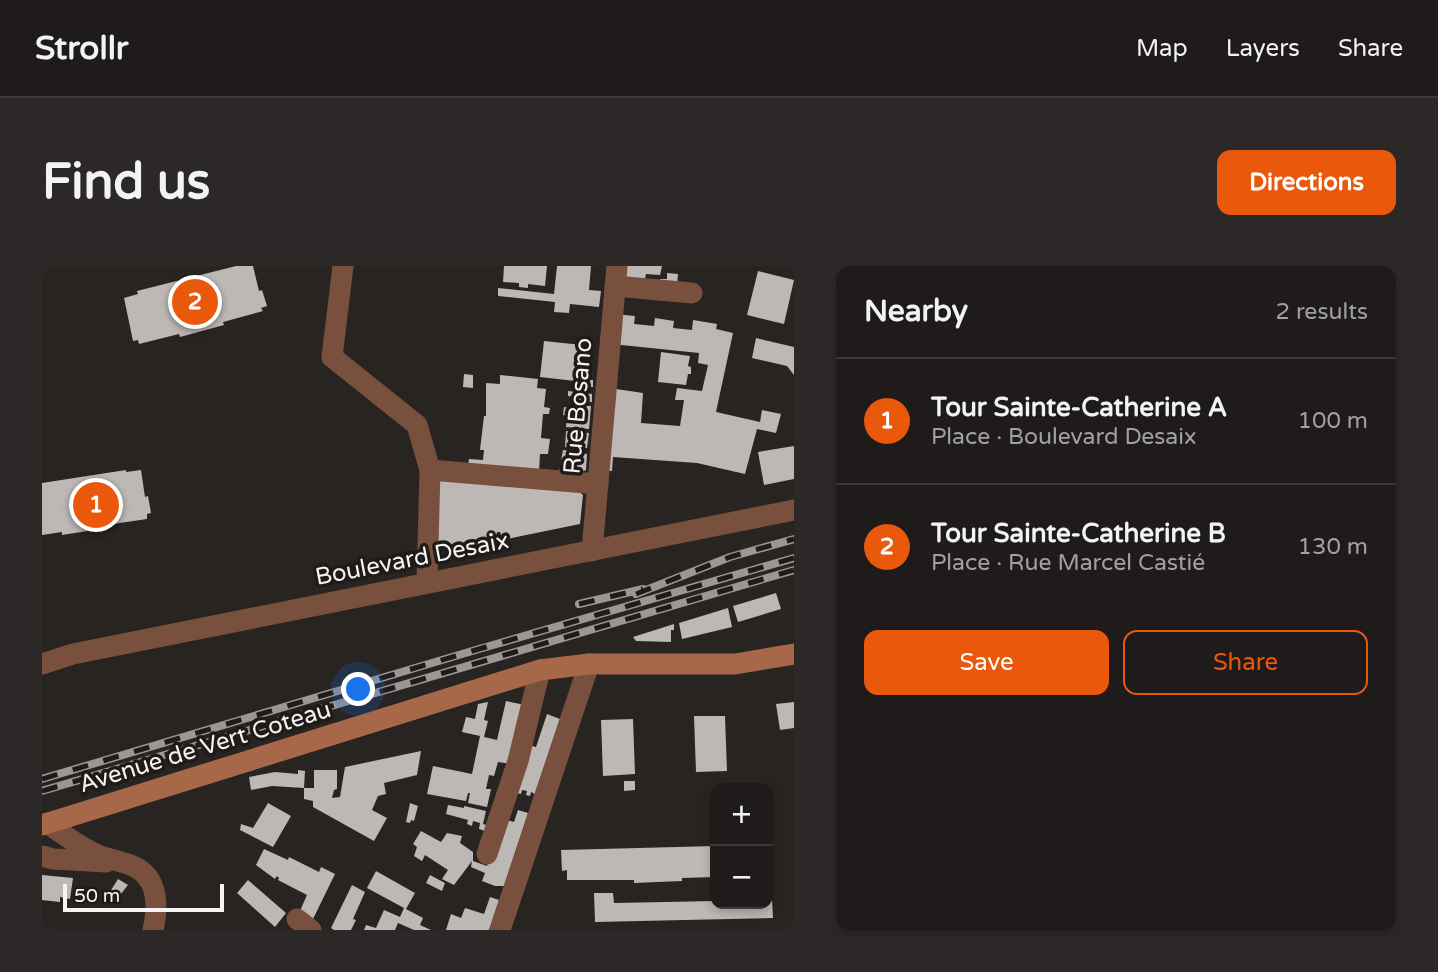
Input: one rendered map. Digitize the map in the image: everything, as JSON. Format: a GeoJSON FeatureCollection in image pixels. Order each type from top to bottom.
{"type":"FeatureCollection","features":[{"type":"Feature","properties":{"kind":"street"},"geometry":{"type":"LineString","coordinates":[[343,266],[332,357],[417,425],[429,470],[427,583]]}},
{"type":"Feature","properties":{"kind":"street"},"geometry":{"type":"LineString","coordinates":[[616,276],[692,293]]}},
{"type":"Feature","properties":{"kind":"street","name":"Rue Bosano"},"geometry":{"type":"LineString","coordinates":[[592,551],[616,276]]}},
{"type":"Feature","properties":{"kind":"street"},"geometry":{"type":"LineString","coordinates":[[429,470],[598,484]]}},
{"type":"Feature","properties":{"kind":"street","name":"Boulevard Desaix"},"geometry":{"type":"LineString","coordinates":[[42,664],[73,654],[794,510]]}},
{"type":"Feature","properties":{"kind":"street","name":"Avenue de Vert Coteau"},"geometry":{"type":"LineString","coordinates":[[43,825],[540,670],[589,664],[735,664],[794,654]]}},
{"type":"Feature","properties":{"kind":"street"},"geometry":{"type":"LineString","coordinates":[[500,930],[589,664]]}},
{"type":"Feature","properties":{"kind":"street"},"geometry":{"type":"LineString","coordinates":[[487,854],[518,761],[540,670]]}},
{"type":"Feature","properties":{"kind":"street"},"geometry":{"type":"LineString","coordinates":[[43,825],[89,851],[142,871],[151,883],[157,905],[153,930]]}},
{"type":"Feature","properties":{"kind":"street"},"geometry":{"type":"LineString","coordinates":[[42,856],[79,861],[119,862]]}},
{"type":"Feature","properties":{"kind":"building"},"geometry":{"type":"Polygon","coordinates":[[[236,266],[253,266],[259,291],[262,290],[267,306],[261,308],[263,311],[180,337],[179,334],[139,344],[138,340],[133,341],[124,298],[138,294],[137,291],[236,266]]]}},
{"type":"Feature","properties":{"kind":"building"},"geometry":{"type":"Polygon","coordinates":[[[504,266],[547,266],[545,286],[528,284],[528,288],[519,287],[519,283],[503,282],[504,266]]]}},
{"type":"Feature","properties":{"kind":"building"},"geometry":{"type":"Polygon","coordinates":[[[557,266],[591,266],[589,290],[601,291],[599,307],[570,304],[569,313],[554,312],[555,302],[498,296],[498,288],[554,294],[557,266]]]}},
{"type":"Feature","properties":{"kind":"building"},"geometry":{"type":"Polygon","coordinates":[[[619,266],[662,266],[660,275],[646,274],[644,284],[618,279],[619,266]]]}},
{"type":"Feature","properties":{"kind":"building"},"geometry":{"type":"Polygon","coordinates":[[[758,271],[794,280],[784,324],[747,315],[758,271]]]}},
{"type":"Feature","properties":{"kind":"building"},"geometry":{"type":"Polygon","coordinates":[[[667,273],[678,274],[677,287],[660,285],[660,279],[667,279],[667,273]]]}},
{"type":"Feature","properties":{"kind":"building"},"geometry":{"type":"Polygon","coordinates":[[[615,314],[635,316],[634,324],[654,326],[655,318],[674,321],[673,328],[692,330],[693,320],[717,324],[716,329],[733,333],[716,412],[760,422],[762,410],[781,414],[776,433],[757,429],[745,474],[697,463],[613,457],[612,471],[601,470],[616,389],[643,393],[641,423],[680,426],[684,400],[675,400],[677,388],[702,391],[708,365],[698,363],[699,353],[612,344],[615,314]]]}},
{"type":"Feature","properties":{"kind":"building"},"geometry":{"type":"Polygon","coordinates":[[[756,338],[794,347],[794,375],[787,366],[752,358],[756,338]]]}},
{"type":"Feature","properties":{"kind":"building"},"geometry":{"type":"Polygon","coordinates":[[[544,341],[582,345],[580,379],[593,380],[593,387],[575,386],[575,381],[540,377],[544,341]]]}},
{"type":"Feature","properties":{"kind":"building"},"geometry":{"type":"Polygon","coordinates":[[[661,352],[690,356],[688,366],[691,367],[691,374],[688,374],[686,385],[658,382],[661,352]]]}},
{"type":"Feature","properties":{"kind":"building"},"geometry":{"type":"Polygon","coordinates":[[[464,374],[473,375],[473,388],[463,387],[464,374]]]}},
{"type":"Feature","properties":{"kind":"building"},"geometry":{"type":"Polygon","coordinates":[[[500,375],[538,379],[537,388],[546,389],[544,407],[550,408],[549,414],[543,414],[541,438],[550,439],[548,454],[540,454],[539,472],[468,465],[469,459],[483,460],[484,450],[480,450],[486,416],[486,383],[500,384],[500,375]]]}},
{"type":"Feature","properties":{"kind":"building"},"geometry":{"type":"Polygon","coordinates":[[[568,391],[592,394],[592,402],[574,400],[574,397],[568,396],[568,391]]]}},
{"type":"Feature","properties":{"kind":"building"},"geometry":{"type":"Polygon","coordinates":[[[570,405],[591,406],[589,429],[566,427],[564,407],[570,408],[570,405]]]}},
{"type":"Feature","properties":{"kind":"building"},"geometry":{"type":"Polygon","coordinates":[[[566,431],[589,433],[587,448],[565,447],[566,431]]]}},
{"type":"Feature","properties":{"kind":"building"},"geometry":{"type":"Polygon","coordinates":[[[794,446],[794,479],[764,485],[758,452],[794,446]]]}},
{"type":"Feature","properties":{"kind":"building"},"geometry":{"type":"Polygon","coordinates":[[[563,450],[587,454],[586,470],[576,475],[559,473],[563,450]]]}},
{"type":"Feature","properties":{"kind":"building"},"geometry":{"type":"Polygon","coordinates":[[[141,470],[145,497],[148,496],[151,513],[147,514],[147,519],[62,535],[62,532],[42,535],[42,483],[141,470]]]}},
{"type":"Feature","properties":{"kind":"building"},"geometry":{"type":"Polygon","coordinates":[[[437,477],[577,490],[583,495],[580,524],[503,540],[500,532],[497,532],[496,542],[452,551],[451,546],[432,539],[437,477]]]}},
{"type":"Feature","properties":{"kind":"building"},"geometry":{"type":"Polygon","coordinates":[[[776,593],[781,609],[738,622],[733,606],[776,593]]]}},
{"type":"Feature","properties":{"kind":"building"},"geometry":{"type":"Polygon","coordinates":[[[728,608],[732,627],[682,639],[679,623],[728,608]]]}},
{"type":"Feature","properties":{"kind":"building"},"geometry":{"type":"Polygon","coordinates":[[[674,624],[671,642],[636,641],[633,637],[674,624]]]}},
{"type":"Feature","properties":{"kind":"building"},"geometry":{"type":"Polygon","coordinates":[[[506,701],[525,705],[511,764],[498,762],[494,776],[489,775],[486,789],[491,789],[487,807],[468,803],[470,793],[466,801],[427,794],[433,766],[472,774],[480,736],[462,732],[466,717],[475,719],[478,704],[488,702],[484,720],[488,721],[484,737],[497,740],[506,701]]]}},
{"type":"Feature","properties":{"kind":"building"},"geometry":{"type":"Polygon","coordinates":[[[794,702],[794,728],[780,730],[776,704],[794,702]]]}},
{"type":"Feature","properties":{"kind":"building"},"geometry":{"type":"Polygon","coordinates":[[[547,714],[560,719],[535,794],[531,792],[530,796],[526,795],[527,791],[522,790],[521,794],[512,792],[524,744],[536,747],[547,714]]]}},
{"type":"Feature","properties":{"kind":"building"},"geometry":{"type":"Polygon","coordinates":[[[694,716],[725,716],[727,771],[696,772],[694,716]]]}},
{"type":"Feature","properties":{"kind":"building"},"geometry":{"type":"Polygon","coordinates":[[[633,719],[635,774],[603,776],[601,720],[633,719]]]}},
{"type":"Feature","properties":{"kind":"building"},"geometry":{"type":"Polygon","coordinates":[[[421,751],[417,775],[384,783],[386,794],[378,796],[372,810],[387,818],[374,841],[313,807],[313,801],[304,799],[304,788],[314,788],[314,770],[337,770],[337,789],[334,790],[332,798],[340,797],[345,767],[421,751]]]}},
{"type":"Feature","properties":{"kind":"building"},"geometry":{"type":"Polygon","coordinates":[[[298,770],[305,771],[304,788],[272,786],[251,790],[249,777],[275,772],[298,774],[298,770]]]}},
{"type":"Feature","properties":{"kind":"building"},"geometry":{"type":"Polygon","coordinates":[[[624,781],[635,781],[635,790],[624,791],[624,781]]]}},
{"type":"Feature","properties":{"kind":"building"},"geometry":{"type":"Polygon","coordinates":[[[268,803],[291,816],[273,847],[240,830],[241,824],[253,828],[268,803]]]}},
{"type":"Feature","properties":{"kind":"building"},"geometry":{"type":"Polygon","coordinates":[[[410,803],[418,806],[414,821],[411,820],[410,823],[406,822],[410,803]]]}},
{"type":"Feature","properties":{"kind":"building"},"geometry":{"type":"Polygon","coordinates":[[[448,805],[486,811],[483,824],[493,827],[491,833],[479,829],[480,823],[473,821],[472,826],[467,824],[468,820],[446,814],[448,805]]]}},
{"type":"Feature","properties":{"kind":"building"},"geometry":{"type":"Polygon","coordinates":[[[518,810],[528,813],[504,886],[482,881],[485,873],[471,867],[472,861],[454,885],[442,879],[448,870],[425,855],[422,861],[414,856],[417,847],[413,844],[421,831],[441,842],[447,833],[462,836],[460,843],[473,852],[473,861],[487,866],[503,819],[514,822],[518,810]]]}},
{"type":"Feature","properties":{"kind":"building"},"geometry":{"type":"Polygon","coordinates":[[[710,846],[710,877],[634,883],[634,880],[567,880],[567,870],[562,871],[561,850],[710,846]]]}},
{"type":"Feature","properties":{"kind":"building"},"geometry":{"type":"Polygon","coordinates":[[[264,849],[288,860],[289,857],[319,872],[321,867],[335,874],[313,919],[299,913],[307,895],[278,880],[277,876],[275,879],[256,865],[264,849]]]}},
{"type":"Feature","properties":{"kind":"building"},"geometry":{"type":"Polygon","coordinates":[[[376,871],[415,893],[406,909],[423,918],[420,925],[431,930],[414,930],[398,923],[395,930],[364,930],[366,925],[376,928],[384,910],[400,917],[404,908],[367,888],[376,871]]]}},
{"type":"Feature","properties":{"kind":"building"},"geometry":{"type":"Polygon","coordinates":[[[42,875],[73,878],[70,899],[60,897],[60,902],[42,900],[42,875]]]}},
{"type":"Feature","properties":{"kind":"building"},"geometry":{"type":"Polygon","coordinates":[[[430,875],[445,883],[442,891],[426,883],[430,875]]]}},
{"type":"Feature","properties":{"kind":"building"},"geometry":{"type":"Polygon","coordinates":[[[118,879],[128,885],[117,899],[108,895],[118,879]]]}},
{"type":"Feature","properties":{"kind":"building"},"geometry":{"type":"Polygon","coordinates":[[[248,880],[286,913],[275,927],[237,893],[248,880]]]}},
{"type":"Feature","properties":{"kind":"building"},"geometry":{"type":"Polygon","coordinates":[[[352,885],[365,892],[353,919],[356,920],[351,930],[334,930],[331,928],[352,885]]]}},
{"type":"Feature","properties":{"kind":"building"},"geometry":{"type":"Polygon","coordinates":[[[594,893],[613,893],[614,903],[710,901],[710,909],[773,909],[773,918],[595,922],[594,893]]]}},
{"type":"Feature","properties":{"kind":"building"},"geometry":{"type":"Polygon","coordinates":[[[490,897],[499,900],[489,930],[446,930],[451,914],[461,918],[465,908],[484,914],[490,897]]]}},
{"type":"Feature","properties":{"kind":"railway"},"geometry":{"type":"LineString","coordinates":[[636,594],[730,557],[794,539]]}},
{"type":"Feature","properties":{"kind":"railway"},"geometry":{"type":"LineString","coordinates":[[42,779],[794,558]]}},
{"type":"Feature","properties":{"kind":"railway"},"geometry":{"type":"LineString","coordinates":[[42,791],[794,570]]}},
{"type":"Feature","properties":{"kind":"railway"},"geometry":{"type":"LineString","coordinates":[[579,604],[643,589]]}},
{"type":"Feature","properties":{"kind":"place","name":"Tour Sainte-Catherine B"},"geometry":{"type":"Point","coordinates":[195,302]}},
{"type":"Feature","properties":{"kind":"place","name":"Tour Sainte-Catherine A"},"geometry":{"type":"Point","coordinates":[96,505]}}]}
